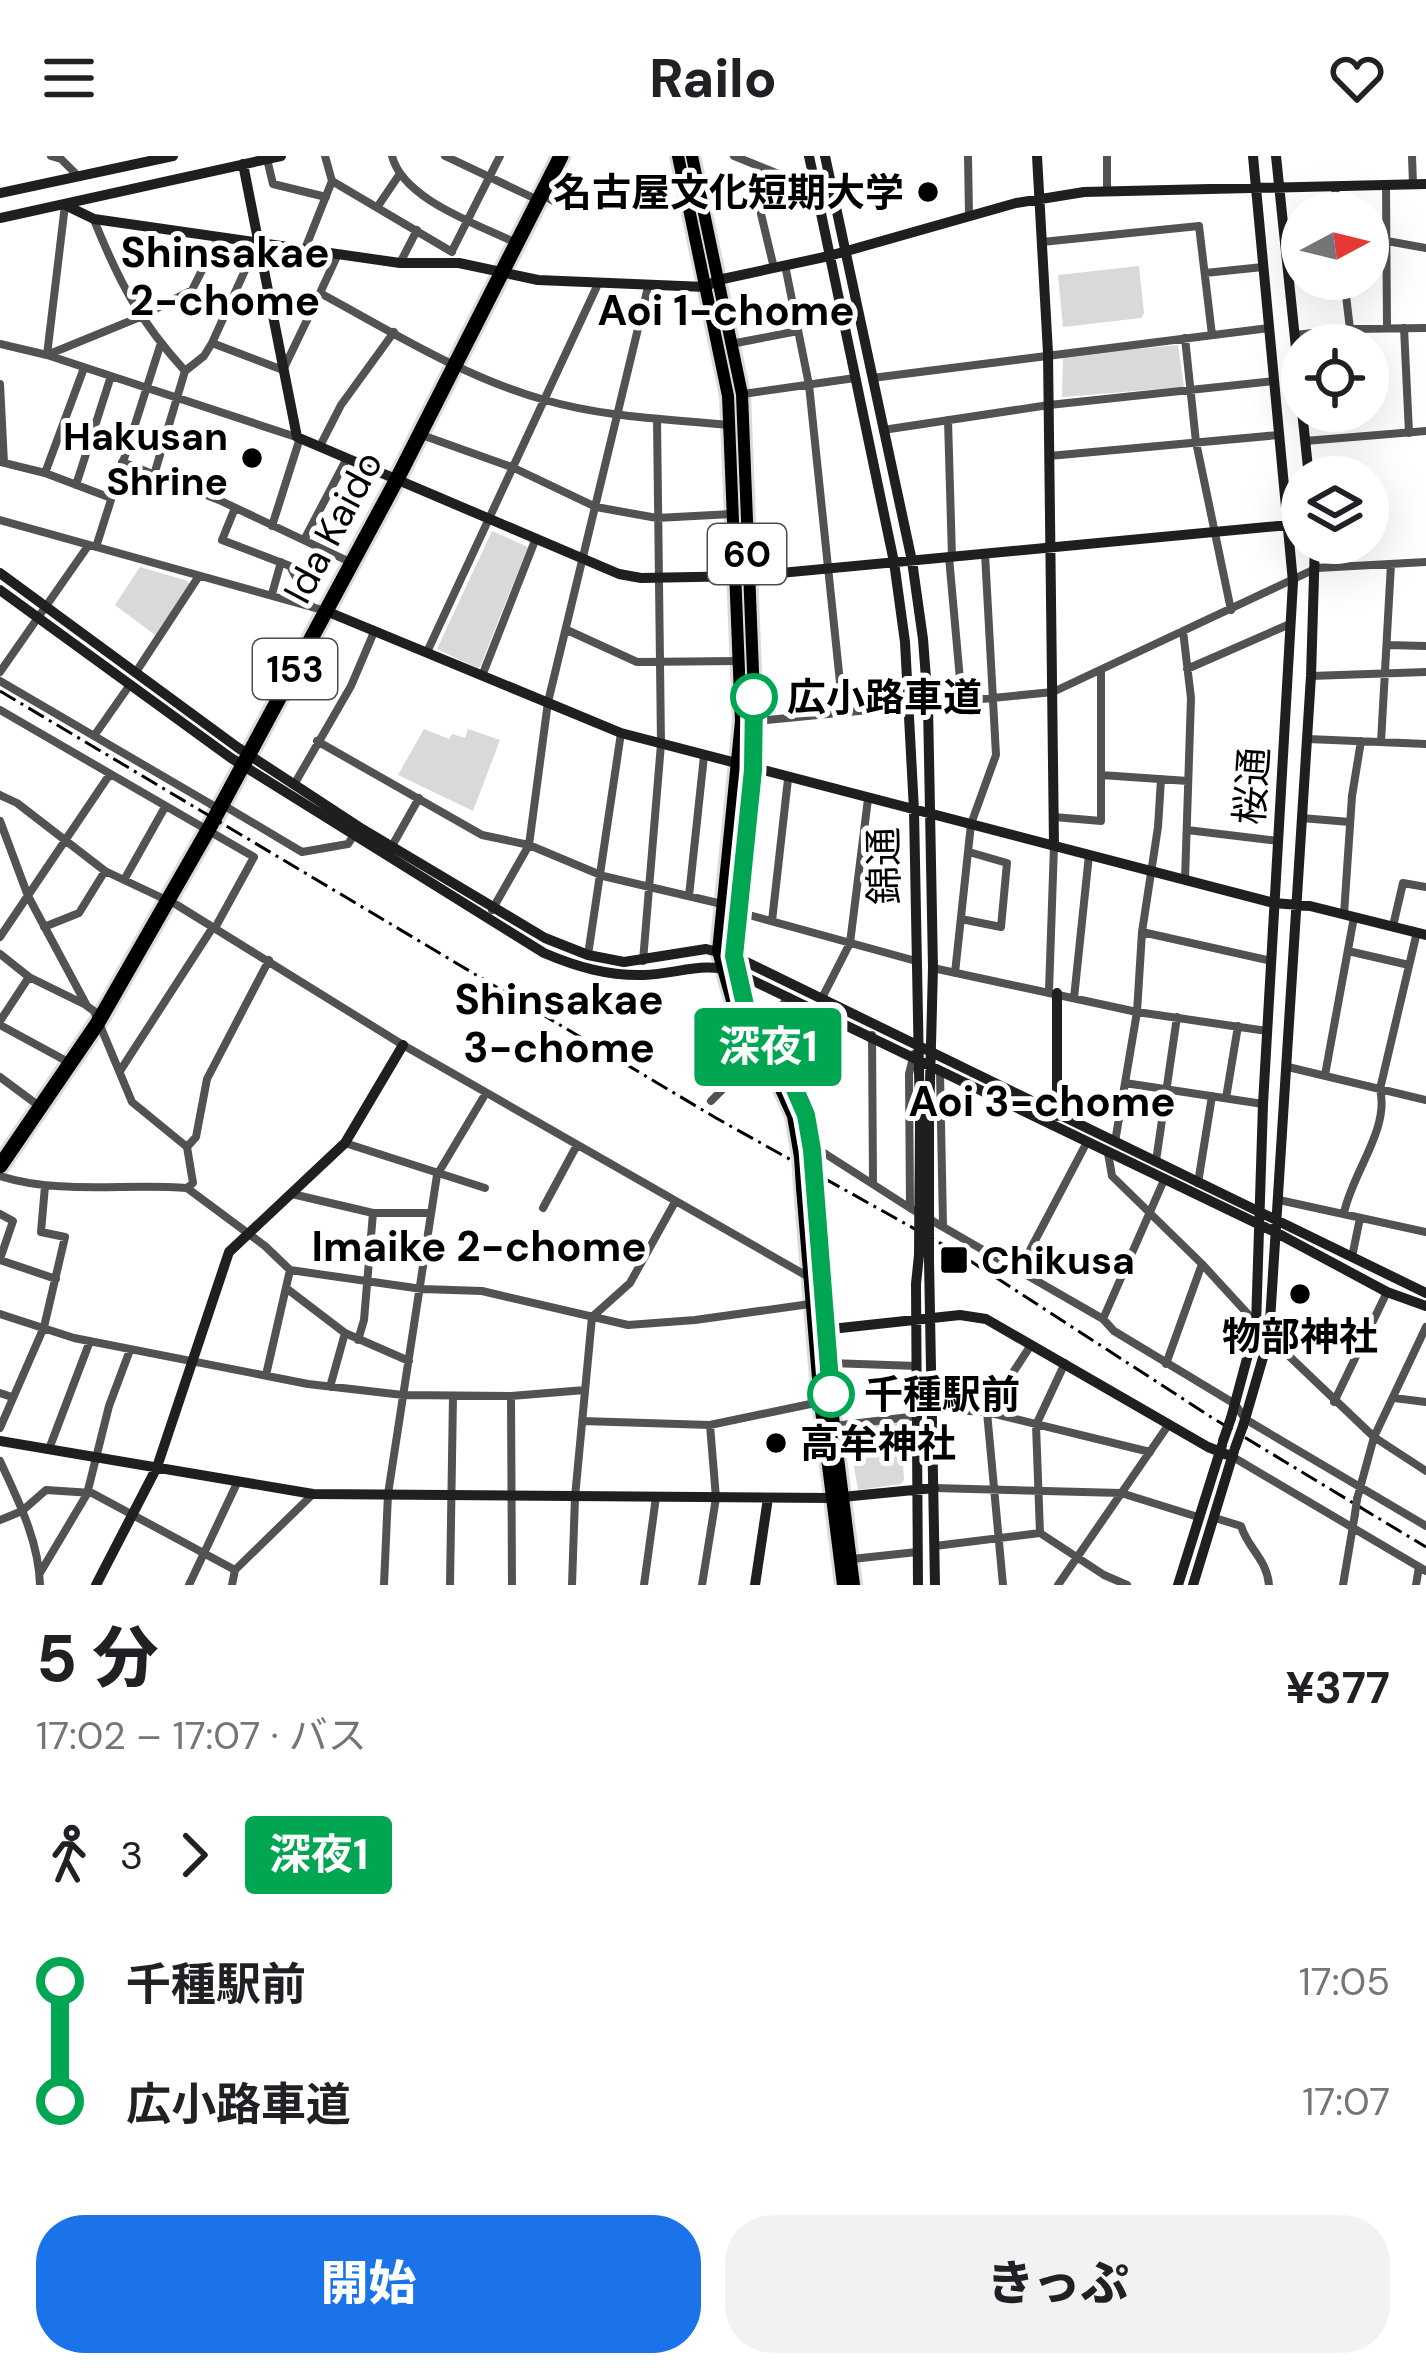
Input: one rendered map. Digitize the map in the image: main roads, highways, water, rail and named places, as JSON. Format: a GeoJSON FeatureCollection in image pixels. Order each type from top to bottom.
{"type":"FeatureCollection","features":[{"type":"Feature","properties":{"kind":"highway","name":"Ida Kaido"},"geometry":{"type":"LineString","coordinates":[[0,1166],[173,903],[203,829],[245,760],[319,609],[352,563],[396,482],[561,156]]}},
{"type":"Feature","properties":{"kind":"main road","name":"60"},"geometry":{"type":"LineString","coordinates":[[678,156],[742,394],[739,661],[746,768],[734,956],[747,1014],[798,1097],[808,1157],[810,1304],[828,1363],[843,1585]]}},
{"type":"Feature","properties":{"kind":"main road","name":"60"},"geometry":{"type":"LineString","coordinates":[[692,156],[728,396],[732,514],[755,722],[722,904],[718,952],[736,1018],[779,1085],[808,1157]]}},
{"type":"Feature","properties":{"kind":"main road","name":"60"},"geometry":{"type":"LineString","coordinates":[[808,1191],[820,1402],[854,1585]]}},
{"type":"Feature","properties":{"kind":"railway"},"geometry":{"type":"LineString","coordinates":[[0,691],[716,1118],[958,1253],[1211,1417],[1426,1547]]}},
{"type":"Feature","properties":{"kind":"place","name":"名古屋文化短期大学"},"geometry":{"type":"Point","coordinates":[928,192]}},
{"type":"Feature","properties":{"kind":"place","name":"Hakusan Shrine"},"geometry":{"type":"Point","coordinates":[252,458]}},
{"type":"Feature","properties":{"kind":"place","name":"広小路車道"},"geometry":{"type":"Point","coordinates":[754,697]}},
{"type":"Feature","properties":{"kind":"place","name":"Chikusa"},"geometry":{"type":"Point","coordinates":[954,1260]}},
{"type":"Feature","properties":{"kind":"place","name":"物部神社"},"geometry":{"type":"Point","coordinates":[1300,1294]}},
{"type":"Feature","properties":{"kind":"place","name":"千種駅前"},"geometry":{"type":"Point","coordinates":[831,1394]}},
{"type":"Feature","properties":{"kind":"place","name":"高牟神社"},"geometry":{"type":"Point","coordinates":[776,1443]}},
{"type":"Feature","properties":{"kind":"district","name":"Shinsakae 2-chome"},"geometry":{"type":"Point","coordinates":[225,276]}},
{"type":"Feature","properties":{"kind":"district","name":"Aoi 1-chome"},"geometry":{"type":"Point","coordinates":[726,310]}},
{"type":"Feature","properties":{"kind":"district","name":"Shinsakae 3-chome"},"geometry":{"type":"Point","coordinates":[559,1023]}},
{"type":"Feature","properties":{"kind":"district","name":"Aoi 3-chome"},"geometry":{"type":"Point","coordinates":[1042,1101]}},
{"type":"Feature","properties":{"kind":"district","name":"Imaike 2-chome"},"geometry":{"type":"Point","coordinates":[479,1246]}}]}
